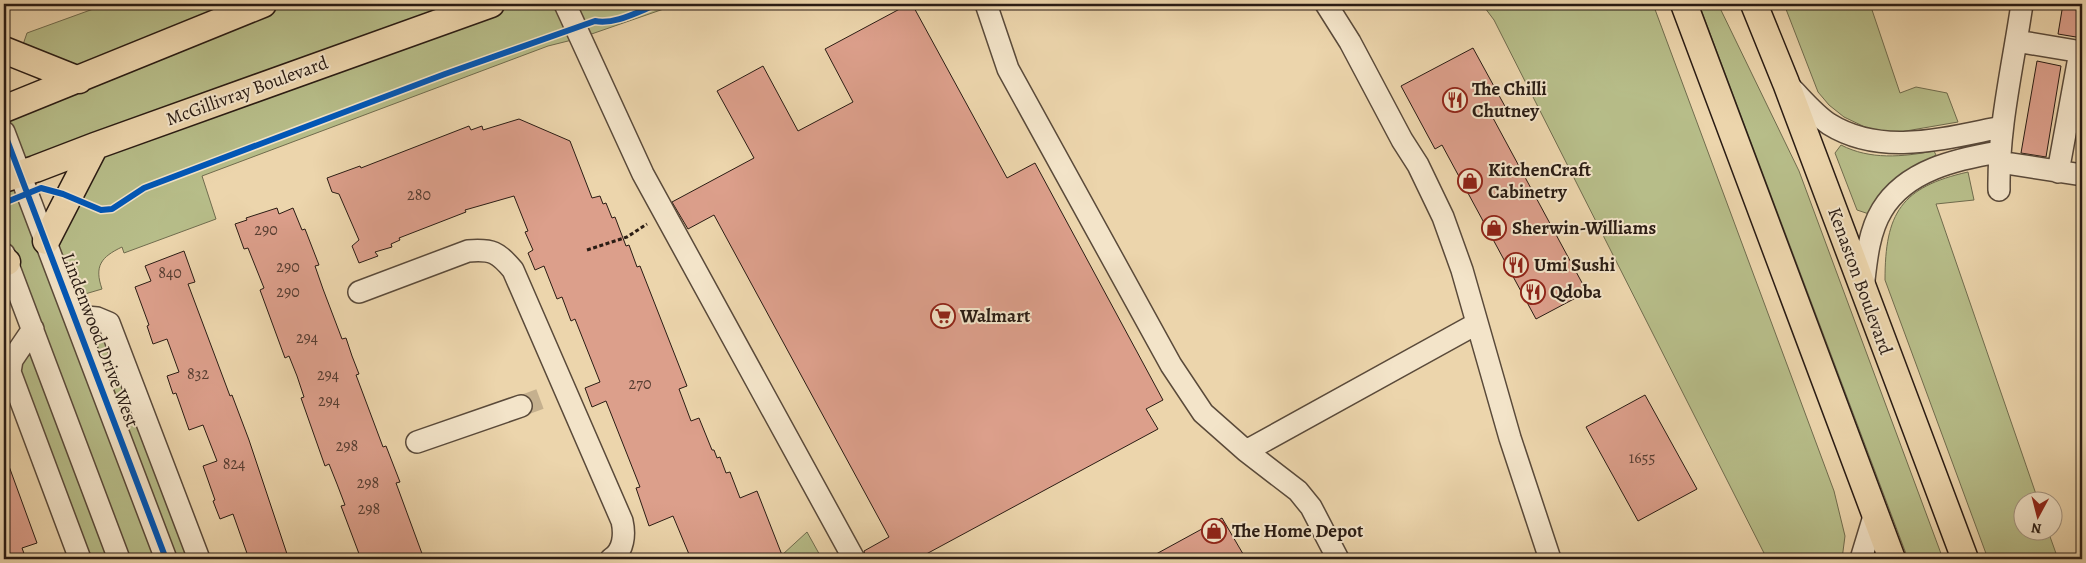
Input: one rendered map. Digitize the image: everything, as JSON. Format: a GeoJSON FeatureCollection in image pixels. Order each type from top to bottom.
{"type":"FeatureCollection","features":[{"type":"Feature","properties":{"kind":"main road"},"geometry":{"type":"LineString","coordinates":[[4,109],[263,4]]}},
{"type":"Feature","properties":{"kind":"main road","name":"McGillivray Boulevard"},"geometry":{"type":"LineString","coordinates":[[12,176],[491,4]]}},
{"type":"Feature","properties":{"kind":"main road"},"geometry":{"type":"LineString","coordinates":[[1684,4],[1892,559]]}},
{"type":"Feature","properties":{"kind":"main road","name":"Kenaston Boulevard"},"geometry":{"type":"LineString","coordinates":[[1754,4],[1786,84],[1964,559]]}},
{"type":"Feature","properties":{"kind":"main road"},"geometry":{"type":"LineString","coordinates":[[4,50],[79,80]]}},
{"type":"Feature","properties":{"kind":"main road"},"geometry":{"type":"LineString","coordinates":[[46,242],[95,146]]}},
{"type":"Feature","properties":{"kind":"street"},"geometry":{"type":"LineString","coordinates":[[565,4],[643,174],[854,559]]}},
{"type":"Feature","properties":{"kind":"street"},"geometry":{"type":"LineString","coordinates":[[986,4],[1008,69],[1171,365],[1203,413],[1246,451],[1298,491],[1310,507],[1338,559]]}},
{"type":"Feature","properties":{"kind":"street"},"geometry":{"type":"LineString","coordinates":[[1326,4],[1350,42],[1402,140],[1418,165],[1443,217],[1462,270],[1476,324],[1520,470],[1550,559]]}},
{"type":"Feature","properties":{"kind":"street"},"geometry":{"type":"LineString","coordinates":[[1999,190],[1999,157],[2002,127],[2022,4]]}},
{"type":"Feature","properties":{"kind":"street"},"geometry":{"type":"LineString","coordinates":[[1863,292],[1870,240],[1881,211],[1911,181],[1937,167],[1968,157],[1999,157],[2067,173],[2081,52],[2016,41]]}},
{"type":"Feature","properties":{"kind":"street"},"geometry":{"type":"LineString","coordinates":[[1786,84],[1827,122],[1845,133],[1864,140],[1884,143],[1912,142],[2002,127]]}},
{"type":"Feature","properties":{"kind":"street","name":"Lindenwood Drive West"},"geometry":{"type":"LineString","coordinates":[[4,132],[12,176],[46,242],[166,559]]}},
{"type":"Feature","properties":{"kind":"street"},"geometry":{"type":"LineString","coordinates":[[359,292],[468,251],[494,252],[503,258],[513,270],[622,521],[625,532],[622,545],[612,559]]}},
{"type":"Feature","properties":{"kind":"street"},"geometry":{"type":"LineString","coordinates":[[5,259],[119,559]]}},
{"type":"Feature","properties":{"kind":"street","name":"Lindenwood Drive West"},"geometry":{"type":"LineString","coordinates":[[75,316],[97,318],[109,322],[199,559]]}},
{"type":"Feature","properties":{"kind":"street"},"geometry":{"type":"LineString","coordinates":[[1246,451],[1476,324]]}},
{"type":"Feature","properties":{"kind":"street"},"geometry":{"type":"LineString","coordinates":[[33,329],[12,360],[10,372],[80,559]]}},
{"type":"Feature","properties":{"kind":"street"},"geometry":{"type":"LineString","coordinates":[[417,442],[521,406]]}},
{"type":"Feature","properties":{"kind":"street"},"geometry":{"type":"LineString","coordinates":[[1861,559],[1875,513]]}},
{"type":"Feature","properties":{"kind":"path"},"geometry":{"type":"LineString","coordinates":[[587,250],[627,236],[664,213]]}},
{"type":"Feature","properties":{"kind":"green space"},"geometry":{"type":"Polygon","coordinates":[[[107,4],[678,4],[580,38],[548,46],[202,176],[216,219],[124,253],[122,247],[109,255],[101,263],[99,274],[102,289],[68,299],[97,318],[199,559],[80,559],[10,372],[33,329],[16,287],[4,292],[4,179],[20,174],[4,132],[4,109],[78,80],[19,56],[27,33],[107,4]],[[95,147],[21,174],[46,241],[95,147]]]}},
{"type":"Feature","properties":{"kind":"green space"},"geometry":{"type":"Polygon","coordinates":[[[1482,4],[1653,4],[1834,491],[1845,536],[1842,559],[1767,559],[1494,20],[1482,4]]]}},
{"type":"Feature","properties":{"kind":"green space"},"geometry":{"type":"Polygon","coordinates":[[[1699,4],[1718,4],[1799,171],[1943,559],[1908,559],[1699,4]]]}},
{"type":"Feature","properties":{"kind":"green space"},"geometry":{"type":"Polygon","coordinates":[[[1784,4],[1870,4],[1900,93],[1916,87],[1947,93],[1958,122],[1900,132],[1884,132],[1867,128],[1844,117],[1829,105],[1818,92],[1784,4]]]}},
{"type":"Feature","properties":{"kind":"green space"},"geometry":{"type":"Polygon","coordinates":[[[1841,145],[1852,150],[1875,155],[1898,156],[1934,151],[1936,155],[1916,166],[1869,214],[1857,210],[1835,153],[1841,145]]]}},
{"type":"Feature","properties":{"kind":"green space"},"geometry":{"type":"Polygon","coordinates":[[[1968,172],[1974,200],[1936,204],[2035,490],[2014,490],[2014,540],[2051,540],[2058,559],[1988,559],[1885,280],[1889,237],[1901,206],[1912,195],[1945,178],[1968,172]]]}},
{"type":"Feature","properties":{"kind":"green space"},"geometry":{"type":"Polygon","coordinates":[[[807,532],[822,559],[773,559],[782,555],[807,532]]]}},
{"type":"Feature","properties":{"kind":"building","name":"Walmart"},"geometry":{"type":"Polygon","coordinates":[[[912,4],[1007,178],[1035,163],[1163,400],[1146,409],[1158,429],[917,559],[866,559],[864,551],[889,537],[714,215],[688,229],[672,202],[754,158],[717,91],[763,66],[798,131],[853,102],[825,49],[912,4]]]}},
{"type":"Feature","properties":{"kind":"building"},"geometry":{"type":"Polygon","coordinates":[[[2063,4],[2082,4],[2082,38],[2058,34],[2063,4]]]}},
{"type":"Feature","properties":{"kind":"building"},"geometry":{"type":"Polygon","coordinates":[[[1473,48],[1507,110],[1493,118],[1587,292],[1536,319],[1442,145],[1435,149],[1401,86],[1473,48]]]}},
{"type":"Feature","properties":{"kind":"building"},"geometry":{"type":"Polygon","coordinates":[[[2037,61],[2061,66],[2046,157],[2021,153],[2037,61]]]}},
{"type":"Feature","properties":{"kind":"building"},"geometry":{"type":"Polygon","coordinates":[[[519,119],[570,141],[592,198],[600,196],[603,204],[606,203],[612,218],[615,217],[626,246],[629,245],[637,267],[640,266],[687,386],[679,389],[691,421],[699,418],[712,450],[714,450],[717,458],[720,457],[726,473],[730,472],[740,498],[757,491],[782,555],[769,559],[691,559],[673,516],[649,526],[636,488],[640,487],[606,401],[592,407],[585,388],[600,382],[575,319],[571,321],[562,297],[557,299],[544,266],[535,270],[528,253],[533,250],[525,232],[528,231],[514,196],[465,210],[466,212],[399,238],[400,240],[391,244],[392,247],[375,252],[378,256],[359,263],[352,246],[359,240],[339,194],[332,192],[327,178],[360,166],[361,168],[469,126],[471,130],[482,126],[483,130],[519,119]]]}},
{"type":"Feature","properties":{"kind":"building"},"geometry":{"type":"Polygon","coordinates":[[[277,208],[279,214],[293,208],[302,230],[305,229],[319,265],[315,266],[323,289],[342,339],[346,338],[359,374],[356,375],[383,447],[386,446],[400,482],[396,483],[424,559],[361,559],[341,506],[345,505],[329,464],[325,466],[301,398],[304,397],[297,376],[289,356],[285,358],[260,290],[264,288],[248,248],[244,249],[235,224],[247,220],[246,218],[277,208]]]}},
{"type":"Feature","properties":{"kind":"building"},"geometry":{"type":"Polygon","coordinates":[[[184,251],[195,282],[188,284],[230,396],[232,395],[249,440],[287,554],[274,559],[249,559],[233,514],[220,519],[203,466],[217,461],[203,425],[189,430],[176,393],[173,394],[167,376],[179,372],[167,339],[153,344],[147,326],[149,325],[135,287],[151,281],[145,266],[184,251]]]}},
{"type":"Feature","properties":{"kind":"building"},"geometry":{"type":"Polygon","coordinates":[[[1645,395],[1697,489],[1638,521],[1586,427],[1645,395]]]}},
{"type":"Feature","properties":{"kind":"building"},"geometry":{"type":"Polygon","coordinates":[[[4,458],[6,458],[37,543],[22,548],[26,559],[4,559],[4,458]]]}},
{"type":"Feature","properties":{"kind":"building","name":"The Home Depot"},"geometry":{"type":"Polygon","coordinates":[[[1222,518],[1246,559],[1147,559],[1222,518]]]}},
{"type":"Feature","properties":{"kind":"tunnel"},"geometry":{"type":"LineString","coordinates":[[521,406],[540,399]]}},
{"type":"Feature","properties":{"kind":"cycle path"},"geometry":{"type":"LineString","coordinates":[[4,203],[41,188],[63,194],[101,210],[112,209],[144,188],[445,74],[595,21],[603,22],[619,19],[658,4]]}},
{"type":"Feature","properties":{"kind":"cycle path"},"geometry":{"type":"LineString","coordinates":[[4,132],[166,559]]}},
{"type":"Feature","properties":{"kind":"place","name":"The Chilli Chutney"},"geometry":{"type":"Point","coordinates":[1455,100]}},
{"type":"Feature","properties":{"kind":"place","name":"KitchenCraft Cabinetry"},"geometry":{"type":"Point","coordinates":[1470,181]}},
{"type":"Feature","properties":{"kind":"place","name":"Sherwin-Williams"},"geometry":{"type":"Point","coordinates":[1494,228]}},
{"type":"Feature","properties":{"kind":"place","name":"Umi Sushi"},"geometry":{"type":"Point","coordinates":[1516,265]}},
{"type":"Feature","properties":{"kind":"place","name":"Qdoba"},"geometry":{"type":"Point","coordinates":[1533,292]}},
{"type":"Feature","properties":{"kind":"place","name":"Walmart"},"geometry":{"type":"Point","coordinates":[943,316]}},
{"type":"Feature","properties":{"kind":"place","name":"The Home Depot"},"geometry":{"type":"Point","coordinates":[1214,531]}}]}
